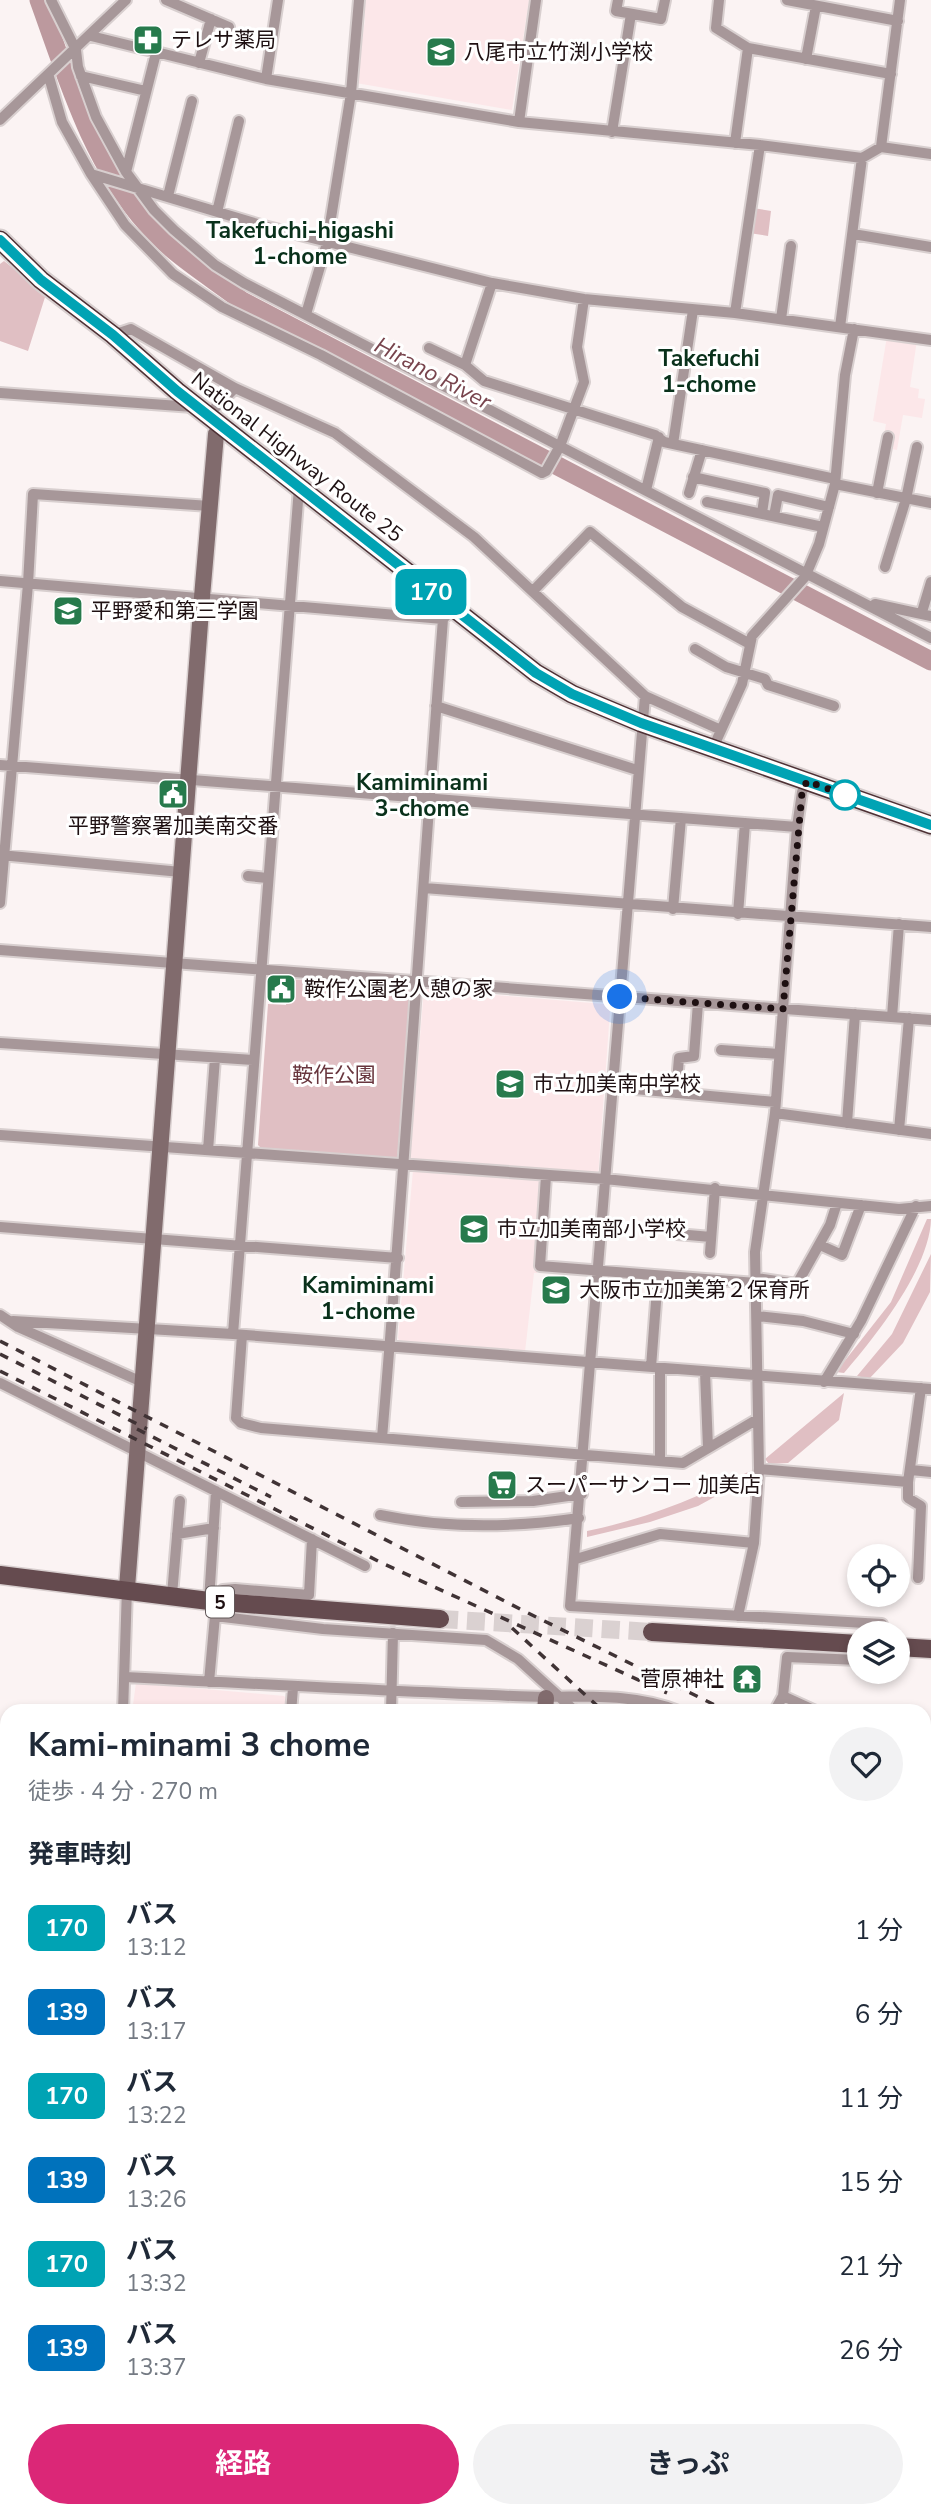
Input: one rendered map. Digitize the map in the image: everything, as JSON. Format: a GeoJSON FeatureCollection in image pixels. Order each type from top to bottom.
{"type":"FeatureCollection","features":[{"type":"Feature","properties":{"kind":"highway","name":"National Highway Route 25"},"geometry":{"type":"LineString","coordinates":[[0,240],[41,280],[113,335],[448,614],[536,673],[572,694],[641,723],[717,739],[807,781],[931,825]]}},
{"type":"Feature","properties":{"kind":"main road","name":"5"},"geometry":{"type":"LineString","coordinates":[[0,1575],[127,1588],[172,1595],[215,1606],[440,1619]]}},
{"type":"Feature","properties":{"kind":"main road"},"geometry":{"type":"LineString","coordinates":[[652,1632],[847,1643]]}},
{"type":"Feature","properties":{"kind":"main road"},"geometry":{"type":"LineString","coordinates":[[910,1648],[931,1649]]}},
{"type":"Feature","properties":{"kind":"street"},"geometry":{"type":"LineString","coordinates":[[51,0],[76,50],[81,76],[96,117],[132,185],[174,230],[215,265],[559,448],[646,490],[931,638]]}},
{"type":"Feature","properties":{"kind":"street"},"geometry":{"type":"LineString","coordinates":[[0,120],[49,77],[126,0]]}},
{"type":"Feature","properties":{"kind":"street"},"geometry":{"type":"LineString","coordinates":[[166,0],[229,27]]}},
{"type":"Feature","properties":{"kind":"street"},"geometry":{"type":"LineString","coordinates":[[266,79],[278,0]]}},
{"type":"Feature","properties":{"kind":"street"},"geometry":{"type":"LineString","coordinates":[[306,314],[327,243],[351,93],[359,0]]}},
{"type":"Feature","properties":{"kind":"street"},"geometry":{"type":"LineString","coordinates":[[519,122],[536,0]]}},
{"type":"Feature","properties":{"kind":"street"},"geometry":{"type":"LineString","coordinates":[[618,0],[616,11],[662,19],[665,0]]}},
{"type":"Feature","properties":{"kind":"street"},"geometry":{"type":"LineString","coordinates":[[719,0],[716,28],[748,48],[891,74]]}},
{"type":"Feature","properties":{"kind":"street"},"geometry":{"type":"LineString","coordinates":[[787,0],[898,21]]}},
{"type":"Feature","properties":{"kind":"street"},"geometry":{"type":"LineString","coordinates":[[881,147],[900,0]]}},
{"type":"Feature","properties":{"kind":"street"},"geometry":{"type":"LineString","coordinates":[[806,59],[816,6]]}},
{"type":"Feature","properties":{"kind":"street"},"geometry":{"type":"LineString","coordinates":[[612,132],[631,13]]}},
{"type":"Feature","properties":{"kind":"street"},"geometry":{"type":"LineString","coordinates":[[199,63],[211,19]]}},
{"type":"Feature","properties":{"kind":"street"},"geometry":{"type":"LineString","coordinates":[[91,36],[266,79],[519,122],[760,145],[862,158],[881,147],[931,154]]}},
{"type":"Feature","properties":{"kind":"street"},"geometry":{"type":"LineString","coordinates":[[735,143],[748,48]]}},
{"type":"Feature","properties":{"kind":"street"},"geometry":{"type":"LineString","coordinates":[[125,172],[156,53]]}},
{"type":"Feature","properties":{"kind":"street"},"geometry":{"type":"LineString","coordinates":[[81,76],[146,91]]}},
{"type":"Feature","properties":{"kind":"street"},"geometry":{"type":"LineString","coordinates":[[49,77],[62,122],[91,174],[125,225],[173,274],[222,307],[321,355],[542,473],[546,471],[559,448],[584,382],[577,347],[584,299]]}},
{"type":"Feature","properties":{"kind":"street"},"geometry":{"type":"LineString","coordinates":[[168,195],[192,101]]}},
{"type":"Feature","properties":{"kind":"street"},"geometry":{"type":"LineString","coordinates":[[217,212],[239,121]]}},
{"type":"Feature","properties":{"kind":"street"},"geometry":{"type":"LineString","coordinates":[[735,313],[760,145]]}},
{"type":"Feature","properties":{"kind":"street"},"geometry":{"type":"LineString","coordinates":[[840,327],[862,158]]}},
{"type":"Feature","properties":{"kind":"street"},"geometry":{"type":"LineString","coordinates":[[91,174],[327,243],[492,283],[584,299],[735,313],[931,340]]}},
{"type":"Feature","properties":{"kind":"street"},"geometry":{"type":"LineString","coordinates":[[853,234],[931,247]]}},
{"type":"Feature","properties":{"kind":"street"},"geometry":{"type":"LineString","coordinates":[[781,319],[791,246]]}},
{"type":"Feature","properties":{"kind":"street"},"geometry":{"type":"LineString","coordinates":[[465,365],[492,283]]}},
{"type":"Feature","properties":{"kind":"street"},"geometry":{"type":"LineString","coordinates":[[673,444],[693,310]]}},
{"type":"Feature","properties":{"kind":"street"},"geometry":{"type":"LineString","coordinates":[[113,335],[131,329],[235,387],[335,433],[474,537],[645,696],[717,739],[744,674],[750,644],[760,624],[806,575],[823,527],[835,482],[845,375],[854,329]]}},
{"type":"Feature","properties":{"kind":"street"},"geometry":{"type":"LineString","coordinates":[[429,348],[465,365],[484,381],[659,437],[673,444],[877,493],[931,503]]}},
{"type":"Feature","properties":{"kind":"street"},"geometry":{"type":"LineString","coordinates":[[210,416],[235,387]]}},
{"type":"Feature","properties":{"kind":"street"},"geometry":{"type":"LineString","coordinates":[[0,393],[210,416]]}},
{"type":"Feature","properties":{"kind":"street"},"geometry":{"type":"LineString","coordinates":[[123,1704],[127,1588],[159,1146],[216,434],[210,416]]}},
{"type":"Feature","properties":{"kind":"street"},"geometry":{"type":"LineString","coordinates":[[646,490],[659,437]]}},
{"type":"Feature","properties":{"kind":"street"},"geometry":{"type":"LineString","coordinates":[[877,493],[888,437]]}},
{"type":"Feature","properties":{"kind":"street"},"geometry":{"type":"LineString","coordinates":[[885,567],[906,499],[917,447]]}},
{"type":"Feature","properties":{"kind":"street"},"geometry":{"type":"LineString","coordinates":[[689,493],[702,450]]}},
{"type":"Feature","properties":{"kind":"street"},"geometry":{"type":"LineString","coordinates":[[693,477],[765,492],[762,513]]}},
{"type":"Feature","properties":{"kind":"street"},"geometry":{"type":"LineString","coordinates":[[299,488],[239,1243],[236,1418],[241,1423],[261,1428],[683,1463],[756,1420]]}},
{"type":"Feature","properties":{"kind":"street"},"geometry":{"type":"LineString","coordinates":[[0,903],[2,856],[28,583],[33,494],[210,506]]}},
{"type":"Feature","properties":{"kind":"street"},"geometry":{"type":"LineString","coordinates":[[774,516],[778,495],[829,507]]}},
{"type":"Feature","properties":{"kind":"street"},"geometry":{"type":"LineString","coordinates":[[707,502],[823,527]]}},
{"type":"Feature","properties":{"kind":"street"},"geometry":{"type":"LineString","coordinates":[[533,591],[590,532],[682,607],[750,644]]}},
{"type":"Feature","properties":{"kind":"street"},"geometry":{"type":"LineString","coordinates":[[0,581],[448,614],[436,706],[402,1165],[398,1258],[382,1438]]}},
{"type":"Feature","properties":{"kind":"street"},"geometry":{"type":"LineString","coordinates":[[865,603],[926,614],[931,582]]}},
{"type":"Feature","properties":{"kind":"street"},"geometry":{"type":"LineString","coordinates":[[695,649],[744,674],[765,679],[768,685],[834,706]]}},
{"type":"Feature","properties":{"kind":"street"},"geometry":{"type":"LineString","coordinates":[[645,696],[633,814],[582,1493],[570,1606],[847,1623]]}},
{"type":"Feature","properties":{"kind":"street"},"geometry":{"type":"LineString","coordinates":[[436,706],[637,771]]}},
{"type":"Feature","properties":{"kind":"street"},"geometry":{"type":"LineString","coordinates":[[0,765],[797,827]]}},
{"type":"Feature","properties":{"kind":"street"},"geometry":{"type":"LineString","coordinates":[[738,1616],[754,1544],[759,1469],[755,1252],[775,1108],[797,827],[802,792],[807,781]]}},
{"type":"Feature","properties":{"kind":"street"},"geometry":{"type":"LineString","coordinates":[[673,909],[681,818]]}},
{"type":"Feature","properties":{"kind":"street"},"geometry":{"type":"LineString","coordinates":[[738,914],[745,823]]}},
{"type":"Feature","properties":{"kind":"street"},"geometry":{"type":"LineString","coordinates":[[2,856],[181,872]]}},
{"type":"Feature","properties":{"kind":"street"},"geometry":{"type":"LineString","coordinates":[[248,876],[267,878]]}},
{"type":"Feature","properties":{"kind":"street"},"geometry":{"type":"LineString","coordinates":[[424,888],[626,906],[931,927]]}},
{"type":"Feature","properties":{"kind":"street"},"geometry":{"type":"LineString","coordinates":[[892,1017],[899,924]]}},
{"type":"Feature","properties":{"kind":"street"},"geometry":{"type":"LineString","coordinates":[[0,950],[931,1020]]}},
{"type":"Feature","properties":{"kind":"street"},"geometry":{"type":"LineString","coordinates":[[676,1093],[679,1058],[694,1056],[698,1003]]}},
{"type":"Feature","properties":{"kind":"street"},"geometry":{"type":"LineString","coordinates":[[847,1123],[855,1014]]}},
{"type":"Feature","properties":{"kind":"street"},"geometry":{"type":"LineString","coordinates":[[899,1129],[909,1018]]}},
{"type":"Feature","properties":{"kind":"street"},"geometry":{"type":"LineString","coordinates":[[0,1043],[253,1060]]}},
{"type":"Feature","properties":{"kind":"street"},"geometry":{"type":"LineString","coordinates":[[722,1050],[779,1055]]}},
{"type":"Feature","properties":{"kind":"street"},"geometry":{"type":"LineString","coordinates":[[208,1150],[215,1058]]}},
{"type":"Feature","properties":{"kind":"street"},"geometry":{"type":"LineString","coordinates":[[613,1087],[676,1093],[775,1108],[847,1123],[931,1134]]}},
{"type":"Feature","properties":{"kind":"street"},"geometry":{"type":"LineString","coordinates":[[0,1135],[715,1188],[899,1209],[931,1206]]}},
{"type":"Feature","properties":{"kind":"street"},"geometry":{"type":"LineString","coordinates":[[546,1175],[540,1266],[599,1272],[797,1284],[820,1244],[837,1203]]}},
{"type":"Feature","properties":{"kind":"street"},"geometry":{"type":"LineString","coordinates":[[710,1253],[715,1188]]}},
{"type":"Feature","properties":{"kind":"street"},"geometry":{"type":"LineString","coordinates":[[820,1244],[842,1255],[860,1205]]}},
{"type":"Feature","properties":{"kind":"street"},"geometry":{"type":"LineString","coordinates":[[824,1382],[854,1334],[916,1206]]}},
{"type":"Feature","properties":{"kind":"street"},"geometry":{"type":"LineString","coordinates":[[0,1227],[239,1243],[398,1258]]}},
{"type":"Feature","properties":{"kind":"street"},"geometry":{"type":"LineString","coordinates":[[677,1234],[711,1237]]}},
{"type":"Feature","properties":{"kind":"street"},"geometry":{"type":"LineString","coordinates":[[658,1276],[656,1367],[660,1461]]}},
{"type":"Feature","properties":{"kind":"street"},"geometry":{"type":"LineString","coordinates":[[0,1315],[13,1321],[237,1334],[926,1388],[908,1482],[908,1498],[921,1506],[925,1525],[918,1578]]}},
{"type":"Feature","properties":{"kind":"street"},"geometry":{"type":"LineString","coordinates":[[758,1316],[803,1321],[854,1334]]}},
{"type":"Feature","properties":{"kind":"street"},"geometry":{"type":"LineString","coordinates":[[13,1321],[18,1327],[142,1382]]}},
{"type":"Feature","properties":{"kind":"street"},"geometry":{"type":"LineString","coordinates":[[705,1371],[708,1448]]}},
{"type":"Feature","properties":{"kind":"street"},"geometry":{"type":"LineString","coordinates":[[0,1383],[365,1566]]}},
{"type":"Feature","properties":{"kind":"street"},"geometry":{"type":"LineString","coordinates":[[759,1469],[908,1482]]}},
{"type":"Feature","properties":{"kind":"street"},"geometry":{"type":"LineString","coordinates":[[911,1470],[931,1472]]}},
{"type":"Feature","properties":{"kind":"street"},"geometry":{"type":"LineString","coordinates":[[209,1682],[215,1606],[216,1491]]}},
{"type":"Feature","properties":{"kind":"street"},"geometry":{"type":"LineString","coordinates":[[461,1502],[525,1502],[582,1493]]}},
{"type":"Feature","properties":{"kind":"street"},"geometry":{"type":"LineString","coordinates":[[172,1595],[180,1501]]}},
{"type":"Feature","properties":{"kind":"street"},"geometry":{"type":"LineString","coordinates":[[525,1502],[527,1524]]}},
{"type":"Feature","properties":{"kind":"street"},"geometry":{"type":"LineString","coordinates":[[380,1515],[445,1524],[527,1524],[579,1518]]}},
{"type":"Feature","properties":{"kind":"street"},"geometry":{"type":"LineString","coordinates":[[177,1534],[214,1528]]}},
{"type":"Feature","properties":{"kind":"street"},"geometry":{"type":"LineString","coordinates":[[576,1559],[660,1534],[754,1544]]}},
{"type":"Feature","properties":{"kind":"street"},"geometry":{"type":"LineString","coordinates":[[215,1606],[223,1591],[235,1589],[309,1595],[312,1539]]}},
{"type":"Feature","properties":{"kind":"street"},"geometry":{"type":"LineString","coordinates":[[215,1606],[393,1633],[486,1640],[518,1659],[569,1704]]}},
{"type":"Feature","properties":{"kind":"street"},"geometry":{"type":"LineString","coordinates":[[391,1704],[393,1633]]}},
{"type":"Feature","properties":{"kind":"street"},"geometry":{"type":"LineString","coordinates":[[778,1704],[783,1696],[787,1657],[847,1660]]}},
{"type":"Feature","properties":{"kind":"street"},"geometry":{"type":"LineString","coordinates":[[125,1677],[293,1688],[392,1691],[534,1704]]}},
{"type":"Feature","properties":{"kind":"street"},"geometry":{"type":"LineString","coordinates":[[292,1704],[293,1688]]}},
{"type":"Feature","properties":{"kind":"street"},"geometry":{"type":"LineString","coordinates":[[547,1704],[562,1696],[662,1704]]}},
{"type":"Feature","properties":{"kind":"street"},"geometry":{"type":"LineString","coordinates":[[783,1696],[800,1704]]}},
{"type":"Feature","properties":{"kind":"shaded area","name":"八尾市立竹渕小学校"},"geometry":{"type":"Polygon","coordinates":[[[364,0],[529,0],[512,110],[356,83],[365,20],[364,0]]]}},
{"type":"Feature","properties":{"kind":"shaded area"},"geometry":{"type":"Polygon","coordinates":[[[887,336],[917,340],[910,387],[919,389],[918,398],[925,399],[922,418],[903,415],[897,450],[882,447],[886,424],[873,421],[887,336]]]}},
{"type":"Feature","properties":{"kind":"shaded area","name":"市立加美南中学校"},"geometry":{"type":"Polygon","coordinates":[[[424,989],[604,1004],[610,1011],[598,1176],[415,1162],[410,1157],[424,989]]]}},
{"type":"Feature","properties":{"kind":"shaded area","name":"市立加美南部小学校"},"geometry":{"type":"Polygon","coordinates":[[[413,1170],[541,1181],[544,1185],[537,1273],[534,1273],[525,1352],[400,1342],[398,1338],[413,1170]]]}},
{"type":"Feature","properties":{"kind":"shaded area"},"geometry":{"type":"Polygon","coordinates":[[[136,1683],[284,1696],[288,1700],[288,1704],[133,1704],[136,1683]]]}},
{"type":"Feature","properties":{"kind":"green space"},"geometry":{"type":"Polygon","coordinates":[[[753,208],[771,211],[768,236],[749,233],[753,208]]]}},
{"type":"Feature","properties":{"kind":"green space"},"geometry":{"type":"Polygon","coordinates":[[[4,261],[46,294],[28,351],[0,341],[0,264],[4,261]]]}},
{"type":"Feature","properties":{"kind":"green space","name":"鞍作公園"},"geometry":{"type":"Polygon","coordinates":[[[288,979],[408,987],[412,994],[397,1159],[262,1149],[258,1145],[268,1004],[286,1005],[288,979]]]}},
{"type":"Feature","properties":{"kind":"green space"},"geometry":{"type":"Polygon","coordinates":[[[927,1219],[931,1219],[921,1259],[899,1301],[844,1373],[836,1372],[891,1302],[927,1219]]]}},
{"type":"Feature","properties":{"kind":"green space"},"geometry":{"type":"Polygon","coordinates":[[[931,1254],[930,1292],[903,1343],[869,1379],[857,1376],[892,1334],[931,1254]]]}},
{"type":"Feature","properties":{"kind":"green space"},"geometry":{"type":"Polygon","coordinates":[[[844,1393],[839,1420],[788,1463],[769,1464],[765,1459],[844,1393]]]}},
{"type":"Feature","properties":{"kind":"green space"},"geometry":{"type":"Polygon","coordinates":[[[750,1471],[751,1477],[698,1506],[650,1522],[587,1537],[587,1531],[671,1507],[750,1471]]]}},
{"type":"Feature","properties":{"kind":"waterway","name":"Hirano River"},"geometry":{"type":"LineString","coordinates":[[39,0],[82,117],[110,173],[147,224],[192,265],[242,301],[931,661]]}},
{"type":"Feature","properties":{"kind":"tunnel"},"geometry":{"type":"LineString","coordinates":[[440,1619],[652,1632]]}},
{"type":"Feature","properties":{"kind":"railway"},"geometry":{"type":"LineString","coordinates":[[0,1341],[524,1611],[713,1704]]}},
{"type":"Feature","properties":{"kind":"railway"},"geometry":{"type":"LineString","coordinates":[[0,1354],[147,1429]]}},
{"type":"Feature","properties":{"kind":"railway"},"geometry":{"type":"LineString","coordinates":[[0,1371],[384,1564],[667,1693]]}},
{"type":"Feature","properties":{"kind":"railway"},"geometry":{"type":"LineString","coordinates":[[137,1429],[271,1497]]}},
{"type":"Feature","properties":{"kind":"railway"},"geometry":{"type":"LineString","coordinates":[[512,1628],[595,1704]]}},
{"type":"Feature","properties":{"kind":"bus line","name":"170"},"geometry":{"type":"LineString","coordinates":[[0,240],[41,280],[113,335],[177,391],[536,673],[572,694],[641,723],[931,825]]}},
{"type":"Feature","properties":{"kind":"place","name":"テレサ薬局"},"geometry":{"type":"Point","coordinates":[148,40]}},
{"type":"Feature","properties":{"kind":"place","name":"八尾市立竹渕小学校"},"geometry":{"type":"Point","coordinates":[441,52]}},
{"type":"Feature","properties":{"kind":"place","name":"平野愛和第三学園"},"geometry":{"type":"Point","coordinates":[68,611]}},
{"type":"Feature","properties":{"kind":"place","name":"平野警察署加美南交番"},"geometry":{"type":"Point","coordinates":[173,794]}},
{"type":"Feature","properties":{"kind":"place","name":"鞍作公園老人憩の家"},"geometry":{"type":"Point","coordinates":[281,989]}},
{"type":"Feature","properties":{"kind":"place","name":"市立加美南中学校"},"geometry":{"type":"Point","coordinates":[510,1084]}},
{"type":"Feature","properties":{"kind":"place","name":"市立加美南部小学校"},"geometry":{"type":"Point","coordinates":[474,1229]}},
{"type":"Feature","properties":{"kind":"place","name":"大阪市立加美第２保育所"},"geometry":{"type":"Point","coordinates":[556,1290]}},
{"type":"Feature","properties":{"kind":"place","name":"スーパーサンコー 加美店"},"geometry":{"type":"Point","coordinates":[502,1485]}},
{"type":"Feature","properties":{"kind":"place","name":"菅原神社"},"geometry":{"type":"Point","coordinates":[747,1679]}},
{"type":"Feature","properties":{"kind":"district","name":"Takefuchi-higashi 1-chome"},"geometry":{"type":"Point","coordinates":[300,243]}},
{"type":"Feature","properties":{"kind":"district","name":"Takefuchi 1-chome"},"geometry":{"type":"Point","coordinates":[709,371]}},
{"type":"Feature","properties":{"kind":"district","name":"Kamiminami 3-chome"},"geometry":{"type":"Point","coordinates":[422,795]}},
{"type":"Feature","properties":{"kind":"district","name":"Kamiminami 1-chome"},"geometry":{"type":"Point","coordinates":[368,1298]}},
{"type":"Feature","properties":{"kind":"route"},"geometry":{"type":"LineString","coordinates":[[620,997],[783,1009],[802,792],[807,781],[845,795]]}}]}
